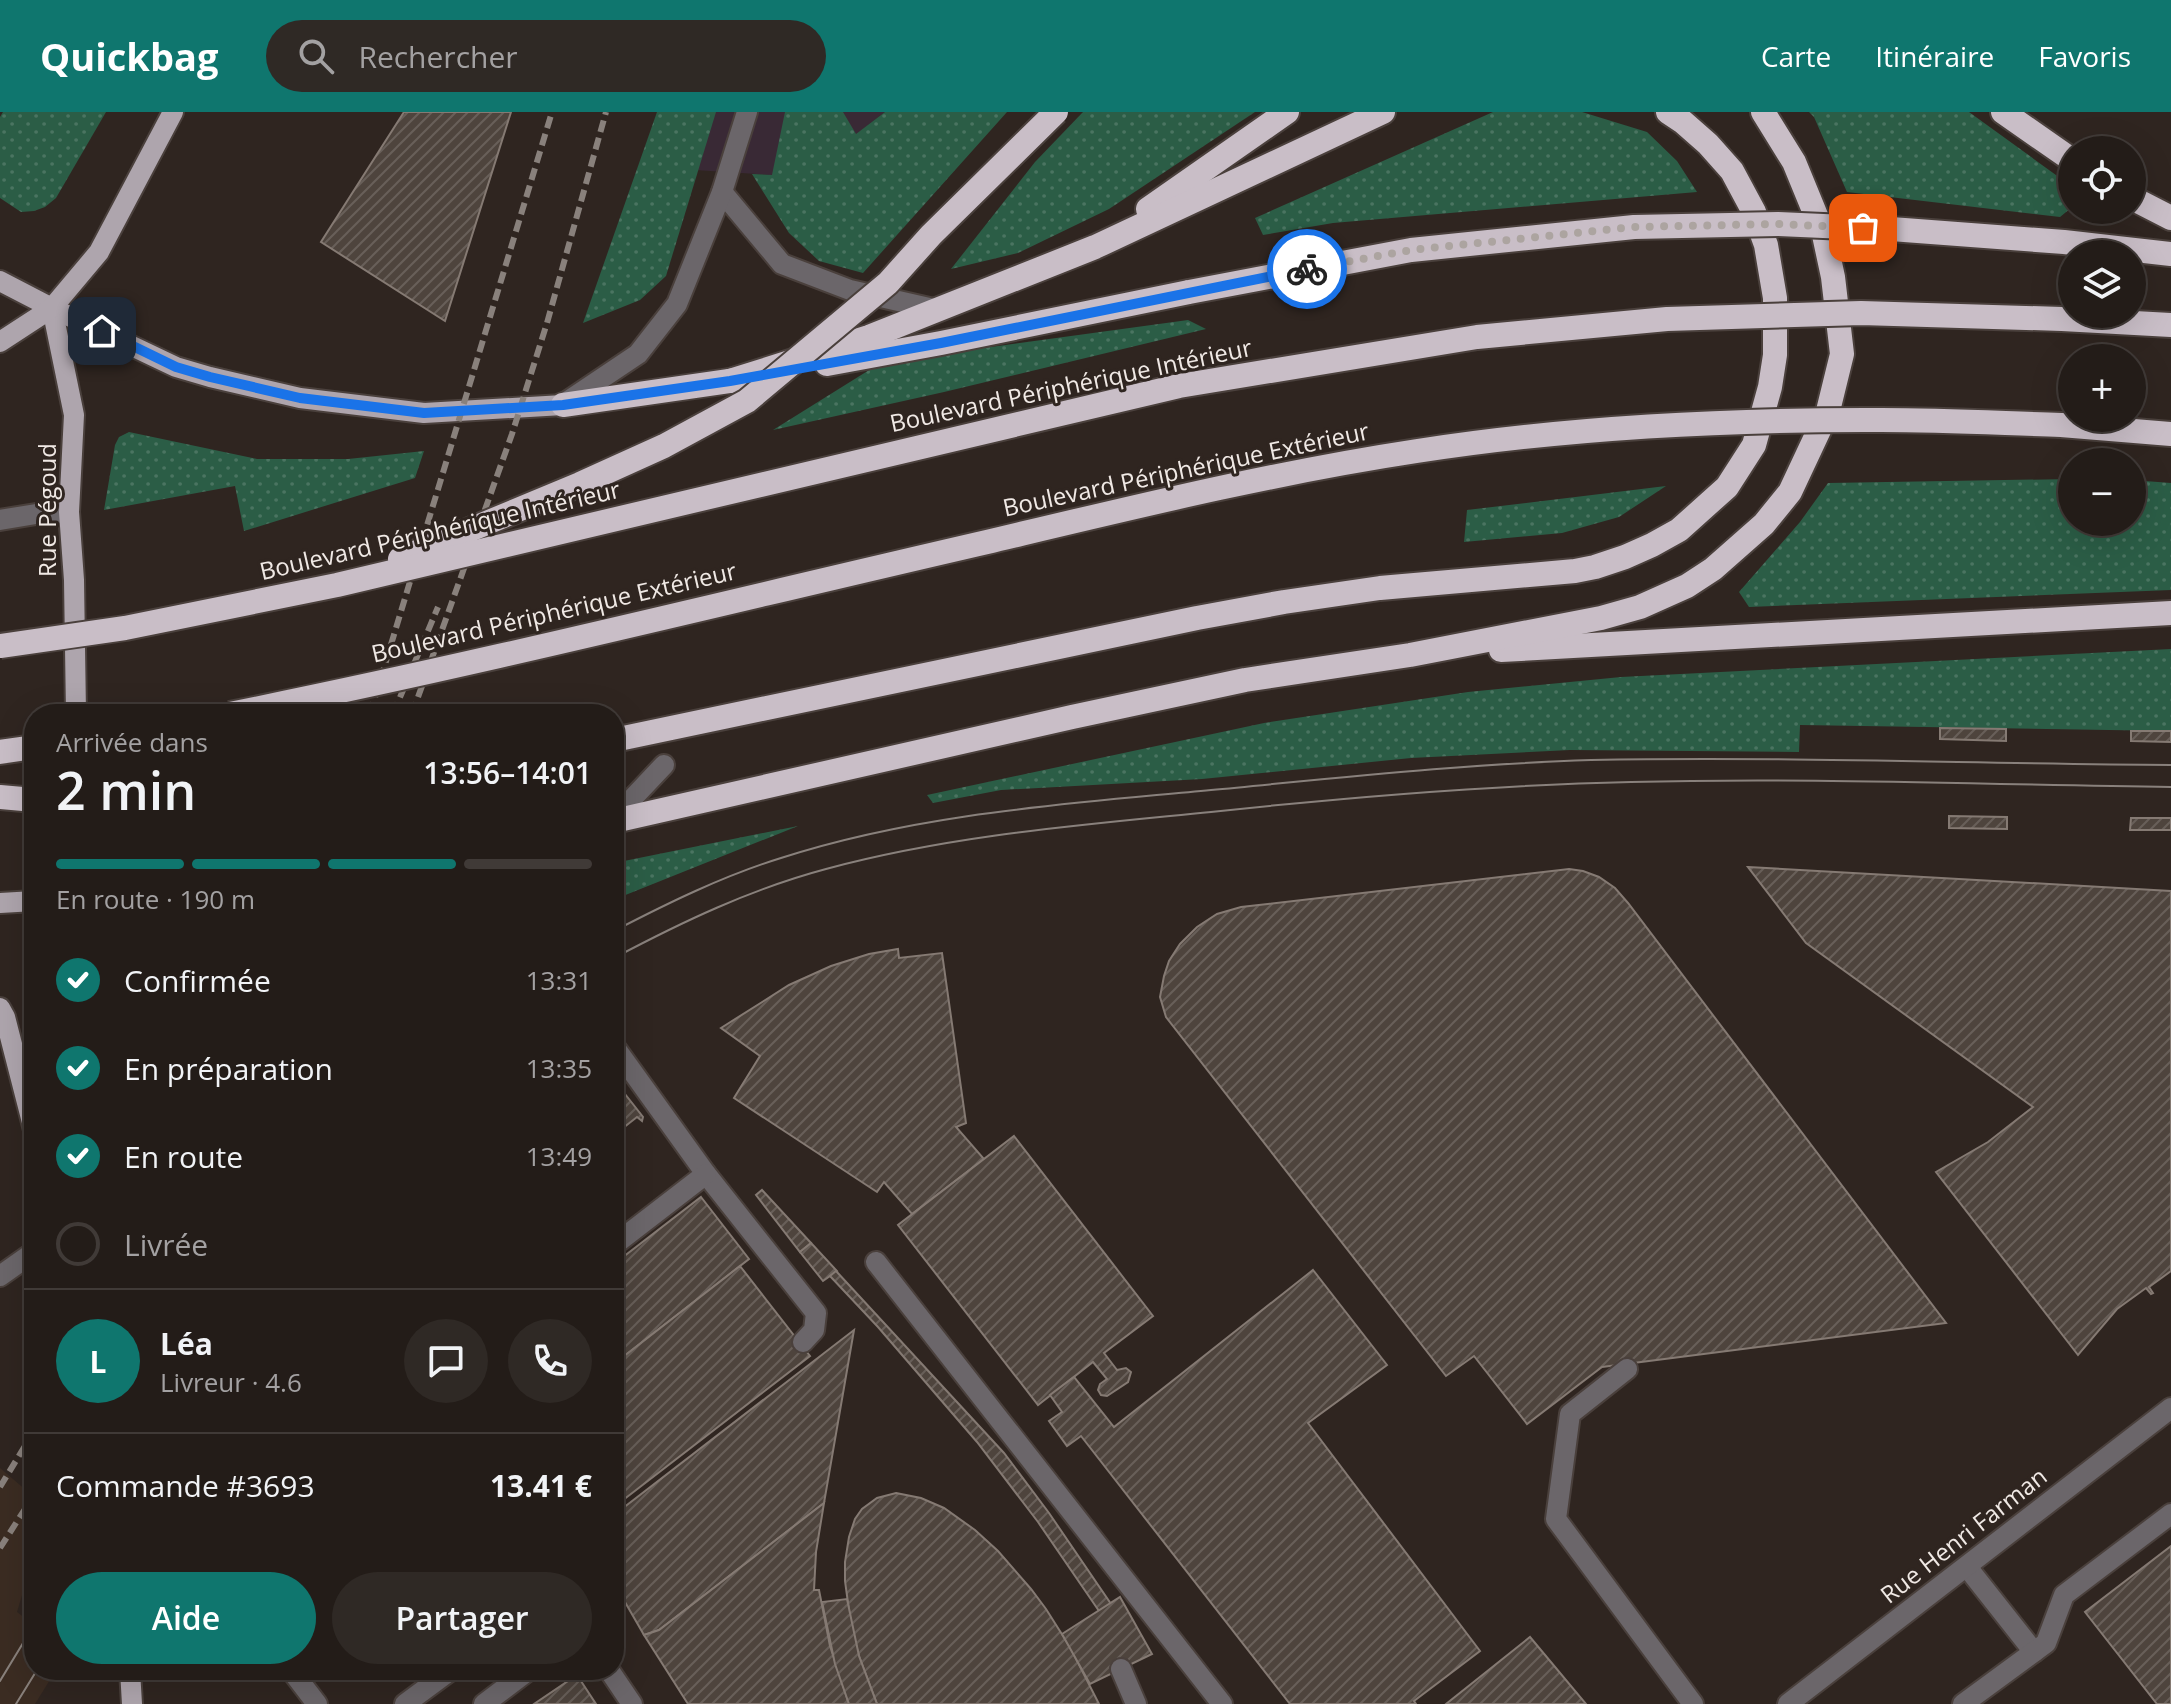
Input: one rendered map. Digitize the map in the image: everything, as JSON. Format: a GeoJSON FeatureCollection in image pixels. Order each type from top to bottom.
{"type":"FeatureCollection","features":[{"type":"Feature","properties":{"kind":"highway"},"geometry":{"type":"LineString","coordinates":[[337,585],[580,484],[664,446],[747,401],[888,283],[931,235],[1056,112]]}},
{"type":"Feature","properties":{"kind":"highway"},"geometry":{"type":"LineString","coordinates":[[1095,247],[1287,112]]}},
{"type":"Feature","properties":{"kind":"highway"},"geometry":{"type":"LineString","coordinates":[[730,381],[869,337],[1095,247],[1383,112]]}},
{"type":"Feature","properties":{"kind":"highway"},"geometry":{"type":"LineString","coordinates":[[624,738],[1284,602],[1380,588],[1595,567],[1625,557],[1679,530],[1727,487],[1754,445],[1770,387],[1775,355],[1775,298],[1766,245],[1732,171],[1708,144],[1668,112]]}},
{"type":"Feature","properties":{"kind":"highway"},"geometry":{"type":"LineString","coordinates":[[624,818],[1245,680],[1410,655],[1601,618],[1640,607],[1687,586],[1713,569],[1764,524],[1790,492],[1828,411],[1842,354],[1833,277],[1824,235],[1794,162],[1763,112]]}},
{"type":"Feature","properties":{"kind":"highway"},"geometry":{"type":"LineString","coordinates":[[2003,112],[2058,150]]}},
{"type":"Feature","properties":{"kind":"highway"},"geometry":{"type":"LineString","coordinates":[[2146,205],[2171,218]]}},
{"type":"Feature","properties":{"kind":"highway"},"geometry":{"type":"LineString","coordinates":[[563,405],[730,381],[941,343],[1411,250],[1634,227],[1778,224],[1891,229],[2064,242],[2171,254]]}},
{"type":"Feature","properties":{"kind":"highway","name":"Boulevard Périphérique Intérieur"},"geometry":{"type":"LineString","coordinates":[[0,646],[125,628],[337,585],[1179,386],[1477,337],[1667,319],[1846,313],[2171,325]]}},
{"type":"Feature","properties":{"kind":"highway","name":"Boulevard Périphérique Extérieur"},"geometry":{"type":"LineString","coordinates":[[276,704],[506,654],[1182,496],[1288,473],[1417,451],[1542,434],[1680,424],[1867,420],[2061,425],[2171,434]]}},
{"type":"Feature","properties":{"kind":"highway"},"geometry":{"type":"LineString","coordinates":[[1410,655],[2171,613]]}},
{"type":"Feature","properties":{"kind":"highway"},"geometry":{"type":"LineString","coordinates":[[0,752],[24,748]]}},
{"type":"Feature","properties":{"kind":"highway"},"geometry":{"type":"LineString","coordinates":[[0,797],[24,799]]}},
{"type":"Feature","properties":{"kind":"main road"},"geometry":{"type":"LineString","coordinates":[[0,342],[52,308],[99,252],[173,112]]}},
{"type":"Feature","properties":{"kind":"main road"},"geometry":{"type":"LineString","coordinates":[[0,281],[176,367],[300,398],[424,413],[563,405]]}},
{"type":"Feature","properties":{"kind":"main road","name":"Rue Pégoud"},"geometry":{"type":"LineString","coordinates":[[52,308],[74,415],[69,512],[74,580],[76,704]]}},
{"type":"Feature","properties":{"kind":"main road"},"geometry":{"type":"LineString","coordinates":[[0,903],[24,902]]}},
{"type":"Feature","properties":{"kind":"main road"},"geometry":{"type":"LineString","coordinates":[[0,1008],[24,1091]]}},
{"type":"Feature","properties":{"kind":"main road"},"geometry":{"type":"LineString","coordinates":[[131,1680],[132,1704]]}},
{"type":"Feature","properties":{"kind":"street"},"geometry":{"type":"LineString","coordinates":[[563,405],[638,354],[677,304],[722,192],[747,112]]}},
{"type":"Feature","properties":{"kind":"street"},"geometry":{"type":"LineString","coordinates":[[722,192],[782,264],[850,290],[938,310]]}},
{"type":"Feature","properties":{"kind":"street"},"geometry":{"type":"LineString","coordinates":[[0,520],[69,512]]}},
{"type":"Feature","properties":{"kind":"street"},"geometry":{"type":"LineString","coordinates":[[624,809],[664,765]]}},
{"type":"Feature","properties":{"kind":"street"},"geometry":{"type":"LineString","coordinates":[[624,1060],[706,1174],[816,1313],[814,1330],[803,1342]]}},
{"type":"Feature","properties":{"kind":"street"},"geometry":{"type":"LineString","coordinates":[[624,1237],[706,1174]]}},
{"type":"Feature","properties":{"kind":"street"},"geometry":{"type":"LineString","coordinates":[[0,1276],[24,1259]]}},
{"type":"Feature","properties":{"kind":"street"},"geometry":{"type":"LineString","coordinates":[[876,1262],[1222,1704]]}},
{"type":"Feature","properties":{"kind":"street"},"geometry":{"type":"LineString","coordinates":[[1627,1369],[1570,1414],[1556,1519],[1693,1704]]}},
{"type":"Feature","properties":{"kind":"street","name":"Rue Henri Farman"},"geometry":{"type":"LineString","coordinates":[[1788,1704],[2171,1408]]}},
{"type":"Feature","properties":{"kind":"street"},"geometry":{"type":"LineString","coordinates":[[1963,1704],[2046,1643],[2064,1595],[2171,1514]]}},
{"type":"Feature","properties":{"kind":"street"},"geometry":{"type":"LineString","coordinates":[[1967,1567],[2034,1652]]}},
{"type":"Feature","properties":{"kind":"street"},"geometry":{"type":"LineString","coordinates":[[1121,1669],[1136,1704]]}},
{"type":"Feature","properties":{"kind":"street"},"geometry":{"type":"LineString","coordinates":[[299,1680],[317,1704]]}},
{"type":"Feature","properties":{"kind":"street"},"geometry":{"type":"LineString","coordinates":[[405,1704],[437,1680]]}},
{"type":"Feature","properties":{"kind":"street"},"geometry":{"type":"LineString","coordinates":[[484,1704],[516,1680]]}},
{"type":"Feature","properties":{"kind":"street"},"geometry":{"type":"LineString","coordinates":[[616,1680],[632,1704]]}},
{"type":"Feature","properties":{"kind":"shaded area"},"geometry":{"type":"Polygon","coordinates":[[[668,112],[885,112],[801,177],[649,167],[668,112]]]}},
{"type":"Feature","properties":{"kind":"shaded area"},"geometry":{"type":"Polygon","coordinates":[[[0,1468],[24,1488],[24,1589],[17,1612],[24,1617],[24,1680],[50,1680],[35,1704],[0,1704],[0,1468]]]}},
{"type":"Feature","properties":{"kind":"green space"},"geometry":{"type":"Polygon","coordinates":[[[3,112],[106,112],[56,198],[45,207],[21,212],[0,198],[0,117],[3,112]]]}},
{"type":"Feature","properties":{"kind":"green space"},"geometry":{"type":"Polygon","coordinates":[[[657,112],[716,112],[666,276],[640,300],[583,323],[657,112]]]}},
{"type":"Feature","properties":{"kind":"green space"},"geometry":{"type":"Polygon","coordinates":[[[785,112],[843,112],[856,134],[885,112],[1007,112],[863,273],[819,261],[789,233],[752,174],[772,175],[785,112]]]}},
{"type":"Feature","properties":{"kind":"green space"},"geometry":{"type":"Polygon","coordinates":[[[1083,112],[1255,112],[1109,209],[1018,253],[951,269],[1035,162],[1083,112]]]}},
{"type":"Feature","properties":{"kind":"green space"},"geometry":{"type":"Polygon","coordinates":[[[1493,112],[1582,112],[1647,132],[1677,161],[1697,192],[1333,223],[1263,235],[1255,218],[1493,112]]]}},
{"type":"Feature","properties":{"kind":"green space"},"geometry":{"type":"Polygon","coordinates":[[[1809,112],[1969,112],[2058,176],[2058,217],[1847,192],[1809,112]]]}},
{"type":"Feature","properties":{"kind":"green space"},"geometry":{"type":"Polygon","coordinates":[[[1188,320],[1206,329],[773,430],[882,362],[1188,320]]]}},
{"type":"Feature","properties":{"kind":"green space"},"geometry":{"type":"Polygon","coordinates":[[[129,432],[257,459],[348,459],[424,451],[415,478],[244,531],[235,486],[104,510],[115,445],[119,437],[129,432]]]}},
{"type":"Feature","properties":{"kind":"green space"},"geometry":{"type":"Polygon","coordinates":[[[2058,479],[2058,536],[2146,536],[2146,481],[2171,483],[2171,590],[1749,607],[1739,592],[1800,522],[1828,483],[2058,479]]]}},
{"type":"Feature","properties":{"kind":"green space"},"geometry":{"type":"Polygon","coordinates":[[[1666,486],[1619,517],[1562,533],[1464,542],[1467,510],[1666,486]]]}},
{"type":"Feature","properties":{"kind":"green space"},"geometry":{"type":"Polygon","coordinates":[[[2171,649],[2171,731],[1800,725],[1799,752],[1570,750],[1411,758],[1202,779],[1001,790],[933,803],[927,795],[1264,723],[1468,692],[1621,677],[2171,649]]]}},
{"type":"Feature","properties":{"kind":"green space"},"geometry":{"type":"Polygon","coordinates":[[[798,826],[624,896],[624,861],[798,826]]]}},
{"type":"Feature","properties":{"kind":"building"},"geometry":{"type":"Polygon","coordinates":[[[404,112],[511,112],[445,321],[321,242],[404,112]]]}},
{"type":"Feature","properties":{"kind":"building"},"geometry":{"type":"Polygon","coordinates":[[[1940,728],[2006,729],[2006,741],[1940,739],[1940,728]]]}},
{"type":"Feature","properties":{"kind":"building"},"geometry":{"type":"Polygon","coordinates":[[[2131,731],[2171,731],[2171,742],[2131,741],[2131,731]]]}},
{"type":"Feature","properties":{"kind":"building"},"geometry":{"type":"Polygon","coordinates":[[[1949,816],[2007,817],[2007,829],[1949,828],[1949,816]]]}},
{"type":"Feature","properties":{"kind":"building"},"geometry":{"type":"Polygon","coordinates":[[[2131,818],[2171,818],[2171,830],[2130,830],[2131,818]]]}},
{"type":"Feature","properties":{"kind":"building"},"geometry":{"type":"Polygon","coordinates":[[[1748,867],[2171,891],[2171,1271],[2149,1287],[2153,1293],[2146,1288],[2117,1309],[2078,1355],[1936,1172],[1988,1142],[2033,1107],[1806,943],[1748,867]]]}},
{"type":"Feature","properties":{"kind":"building"},"geometry":{"type":"Polygon","coordinates":[[[1569,869],[1599,877],[1615,888],[1628,903],[1946,1323],[1602,1367],[1527,1424],[1474,1356],[1446,1376],[1166,1017],[1160,997],[1169,961],[1197,927],[1217,914],[1241,907],[1569,869]]]}},
{"type":"Feature","properties":{"kind":"building"},"geometry":{"type":"Polygon","coordinates":[[[898,949],[899,958],[942,953],[966,1123],[956,1127],[984,1159],[912,1214],[884,1182],[877,1192],[734,1098],[760,1056],[721,1028],[789,985],[831,966],[898,949]]]}},
{"type":"Feature","properties":{"kind":"building"},"geometry":{"type":"Polygon","coordinates":[[[624,1093],[643,1117],[642,1121],[637,1117],[624,1127],[624,1093]]]}},
{"type":"Feature","properties":{"kind":"building"},"geometry":{"type":"Polygon","coordinates":[[[1014,1136],[1153,1316],[1104,1353],[1117,1370],[1126,1368],[1131,1372],[1128,1382],[1107,1396],[1101,1395],[1098,1390],[1107,1379],[1093,1362],[1038,1405],[898,1225],[1014,1136]]]}},
{"type":"Feature","properties":{"kind":"building"},"geometry":{"type":"Polygon","coordinates":[[[762,1190],[811,1243],[800,1252],[756,1195],[762,1190]]]}},
{"type":"Feature","properties":{"kind":"building"},"geometry":{"type":"Polygon","coordinates":[[[701,1197],[749,1259],[624,1356],[624,1256],[701,1197]]]}},
{"type":"Feature","properties":{"kind":"building"},"geometry":{"type":"Polygon","coordinates":[[[811,1243],[837,1271],[823,1281],[800,1252],[811,1243]]]}},
{"type":"Feature","properties":{"kind":"building"},"geometry":{"type":"Polygon","coordinates":[[[740,1266],[810,1356],[624,1499],[624,1356],[740,1266]]]}},
{"type":"Feature","properties":{"kind":"building"},"geometry":{"type":"Polygon","coordinates":[[[1313,1270],[1387,1365],[1308,1423],[1480,1651],[1414,1701],[1416,1704],[1290,1704],[1081,1436],[1067,1446],[1049,1421],[1062,1412],[1050,1395],[1074,1377],[1114,1427],[1313,1270]]]}},
{"type":"Feature","properties":{"kind":"building"},"geometry":{"type":"Polygon","coordinates":[[[836,1271],[1004,1453],[1111,1604],[1099,1611],[1038,1522],[977,1442],[830,1276],[836,1271]]]}},
{"type":"Feature","properties":{"kind":"building"},"geometry":{"type":"Polygon","coordinates":[[[854,1330],[824,1503],[659,1630],[644,1635],[624,1600],[624,1507],[854,1330]]]}},
{"type":"Feature","properties":{"kind":"building"},"geometry":{"type":"Polygon","coordinates":[[[896,1493],[921,1498],[944,1508],[998,1551],[1046,1609],[1070,1647],[1099,1704],[877,1704],[851,1625],[845,1562],[849,1537],[862,1509],[877,1498],[896,1493]]]}},
{"type":"Feature","properties":{"kind":"building"},"geometry":{"type":"Polygon","coordinates":[[[824,1503],[814,1590],[819,1590],[830,1646],[849,1704],[688,1704],[644,1635],[659,1630],[824,1503]]]}},
{"type":"Feature","properties":{"kind":"building"},"geometry":{"type":"Polygon","coordinates":[[[2171,1546],[2171,1704],[2157,1704],[2085,1612],[2171,1546]]]}},
{"type":"Feature","properties":{"kind":"building"},"geometry":{"type":"Polygon","coordinates":[[[1120,1597],[1152,1654],[1090,1684],[1062,1634],[1120,1597]]]}},
{"type":"Feature","properties":{"kind":"building"},"geometry":{"type":"Polygon","coordinates":[[[847,1599],[859,1656],[877,1704],[849,1704],[835,1664],[822,1602],[847,1599]]]}},
{"type":"Feature","properties":{"kind":"building"},"geometry":{"type":"Polygon","coordinates":[[[1530,1637],[1586,1704],[1446,1704],[1530,1637]]]}},
{"type":"Feature","properties":{"kind":"building"},"geometry":{"type":"Polygon","coordinates":[[[570,1680],[580,1680],[596,1704],[534,1704],[570,1680]]]}},
{"type":"Feature","properties":{"kind":"tram line"},"geometry":{"type":"LineString","coordinates":[[624,926],[738,873],[833,843],[940,820],[1048,806],[1401,772],[1591,760],[2171,765]]}},
{"type":"Feature","properties":{"kind":"tram line"},"geometry":{"type":"LineString","coordinates":[[624,953],[717,908],[771,886],[826,869],[969,839],[1066,827],[1368,797],[1578,784],[1766,780],[2171,787]]}},
{"type":"Feature","properties":{"kind":"tram line"},"geometry":{"type":"LineString","coordinates":[[0,1681],[24,1641]]}},
{"type":"Feature","properties":{"kind":"tram line"},"geometry":{"type":"LineString","coordinates":[[16,1704],[31,1680]]}},
{"type":"Feature","properties":{"kind":"railway"},"geometry":{"type":"LineString","coordinates":[[373,704],[552,112]]}},
{"type":"Feature","properties":{"kind":"railway"},"geometry":{"type":"LineString","coordinates":[[416,704],[512,434],[547,323],[606,112]]}},
{"type":"Feature","properties":{"kind":"railway"},"geometry":{"type":"LineString","coordinates":[[397,704],[438,607]]}},
{"type":"Feature","properties":{"kind":"railway"},"geometry":{"type":"LineString","coordinates":[[0,1487],[24,1447]]}},
{"type":"Feature","properties":{"kind":"railway"},"geometry":{"type":"LineString","coordinates":[[0,1548],[24,1511]]}},
{"type":"Feature","properties":{"kind":"way so far"},"geometry":{"type":"LineString","coordinates":[[1307,269],[1411,250],[1634,227],[1778,224],[1863,228]]}},
{"type":"Feature","properties":{"kind":"route"},"geometry":{"type":"LineString","coordinates":[[102,331],[176,367],[210,377],[300,398],[424,413],[563,405],[730,381],[941,343],[1307,269]]}}]}
